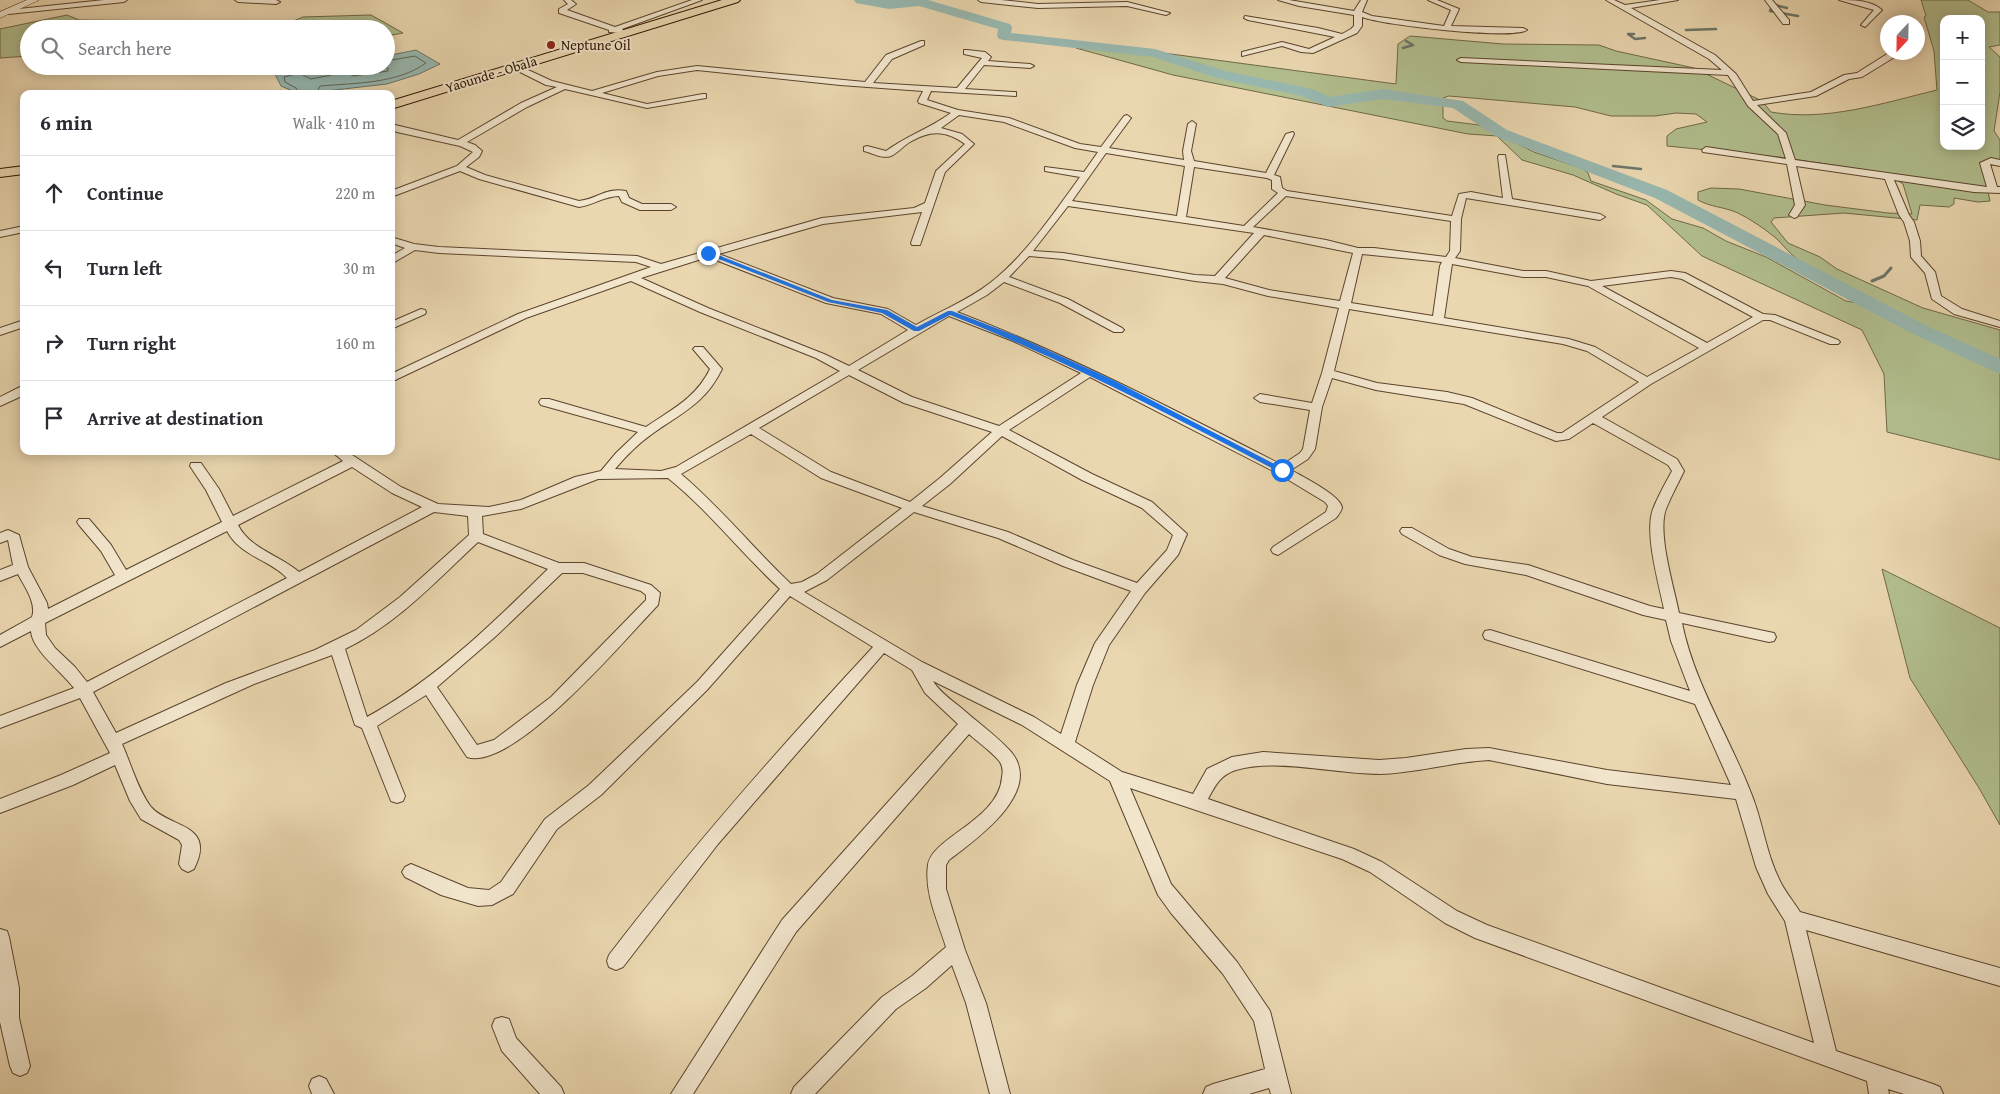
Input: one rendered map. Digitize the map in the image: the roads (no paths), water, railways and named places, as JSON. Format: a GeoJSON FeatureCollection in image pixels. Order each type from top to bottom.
{"type":"FeatureCollection","features":[{"type":"Feature","properties":{"kind":"highway","name":"Yaounde - Obala"},"geometry":{"type":"LineString","coordinates":[[395,103],[734,0]]}},
{"type":"Feature","properties":{"kind":"highway"},"geometry":{"type":"LineString","coordinates":[[0,173],[20,170]]}},
{"type":"Feature","properties":{"kind":"street"},"geometry":{"type":"LineString","coordinates":[[5,13],[35,0]]}},
{"type":"Feature","properties":{"kind":"street"},"geometry":{"type":"LineString","coordinates":[[5,13],[124,0]]}},
{"type":"Feature","properties":{"kind":"street"},"geometry":{"type":"LineString","coordinates":[[238,0],[276,2]]}},
{"type":"Feature","properties":{"kind":"street"},"geometry":{"type":"LineString","coordinates":[[567,0],[572,4],[562,11],[612,30],[626,32]]}},
{"type":"Feature","properties":{"kind":"street"},"geometry":{"type":"LineString","coordinates":[[612,30],[700,0]]}},
{"type":"Feature","properties":{"kind":"street"},"geometry":{"type":"LineString","coordinates":[[1280,0],[1358,14],[1389,22],[1484,30],[1523,30]]}},
{"type":"Feature","properties":{"kind":"street"},"geometry":{"type":"LineString","coordinates":[[1245,54],[1282,44],[1310,51],[1357,29],[1358,10],[1363,0]]}},
{"type":"Feature","properties":{"kind":"street"},"geometry":{"type":"LineString","coordinates":[[1431,0],[1456,9],[1447,27]]}},
{"type":"Feature","properties":{"kind":"street"},"geometry":{"type":"LineString","coordinates":[[1609,0],[1625,7],[1712,57],[1729,72],[1751,104],[1782,133],[1800,204],[1794,215]]}},
{"type":"Feature","properties":{"kind":"street"},"geometry":{"type":"LineString","coordinates":[[1625,7],[1675,0]]}},
{"type":"Feature","properties":{"kind":"street"},"geometry":{"type":"LineString","coordinates":[[1768,0],[1786,22]]}},
{"type":"Feature","properties":{"kind":"street"},"geometry":{"type":"LineString","coordinates":[[1842,0],[1872,6],[1878,10],[1865,24]]}},
{"type":"Feature","properties":{"kind":"street"},"geometry":{"type":"LineString","coordinates":[[980,2],[1038,6],[1083,3],[1127,4],[1166,13]]}},
{"type":"Feature","properties":{"kind":"street"},"geometry":{"type":"LineString","coordinates":[[1248,18],[1318,30],[1341,36]]}},
{"type":"Feature","properties":{"kind":"street"},"geometry":{"type":"LineString","coordinates":[[868,84],[889,56],[921,43]]}},
{"type":"Feature","properties":{"kind":"street"},"geometry":{"type":"LineString","coordinates":[[960,90],[982,63],[986,55],[967,52]]}},
{"type":"Feature","properties":{"kind":"street"},"geometry":{"type":"LineString","coordinates":[[1462,60],[1729,72]]}},
{"type":"Feature","properties":{"kind":"street"},"geometry":{"type":"LineString","coordinates":[[1751,104],[1813,94],[1848,78],[1860,75],[1884,60]]}},
{"type":"Feature","properties":{"kind":"street"},"geometry":{"type":"LineString","coordinates":[[982,63],[1030,66]]}},
{"type":"Feature","properties":{"kind":"street"},"geometry":{"type":"LineString","coordinates":[[515,66],[549,83],[647,106],[702,96]]}},
{"type":"Feature","properties":{"kind":"street"},"geometry":{"type":"LineString","coordinates":[[593,93],[663,73],[697,68],[868,84],[1013,94]]}},
{"type":"Feature","properties":{"kind":"street"},"geometry":{"type":"LineString","coordinates":[[459,143],[524,106],[566,86]]}},
{"type":"Feature","properties":{"kind":"street"},"geometry":{"type":"LineString","coordinates":[[929,88],[922,101],[924,103],[957,112],[1006,120],[1070,144],[1190,165],[1269,176],[1277,179],[1277,190],[1456,219]]}},
{"type":"Feature","properties":{"kind":"street"},"geometry":{"type":"LineString","coordinates":[[867,149],[888,154],[906,140],[932,129],[957,112]]}},
{"type":"Feature","properties":{"kind":"street"},"geometry":{"type":"LineString","coordinates":[[342,455],[408,495],[433,507],[475,513],[499,511],[526,503],[592,476],[606,473],[672,474],[849,372],[916,330],[950,313],[1003,278],[1026,253],[1066,203],[1127,118]]}},
{"type":"Feature","properties":{"kind":"street"},"geometry":{"type":"LineString","coordinates":[[1181,221],[1190,165],[1187,151],[1192,124]]}},
{"type":"Feature","properties":{"kind":"street"},"geometry":{"type":"LineString","coordinates":[[395,128],[413,135],[459,143],[475,148],[478,151],[476,155],[460,168],[395,192]]}},
{"type":"Feature","properties":{"kind":"street"},"geometry":{"type":"LineString","coordinates":[[916,243],[943,167],[970,144],[959,136],[932,129]]}},
{"type":"Feature","properties":{"kind":"street"},"geometry":{"type":"LineString","coordinates":[[1269,176],[1290,134]]}},
{"type":"Feature","properties":{"kind":"street"},"geometry":{"type":"LineString","coordinates":[[1706,150],[1974,189],[1997,190],[1985,163],[1990,161],[2000,163]]}},
{"type":"Feature","properties":{"kind":"street"},"geometry":{"type":"LineString","coordinates":[[1502,157],[1508,202]]}},
{"type":"Feature","properties":{"kind":"street"},"geometry":{"type":"LineString","coordinates":[[460,168],[482,177],[571,202],[588,203],[616,192],[623,193],[626,200],[640,206],[671,207]]}},
{"type":"Feature","properties":{"kind":"street"},"geometry":{"type":"LineString","coordinates":[[1048,169],[1085,175]]}},
{"type":"Feature","properties":{"kind":"street"},"geometry":{"type":"LineString","coordinates":[[1888,176],[1904,215],[1909,222],[1916,257],[1930,272],[1936,298],[1952,309],[1964,314],[2000,324]]}},
{"type":"Feature","properties":{"kind":"street"},"geometry":{"type":"LineString","coordinates":[[1246,229],[1286,192]]}},
{"type":"Feature","properties":{"kind":"street"},"geometry":{"type":"LineString","coordinates":[[1438,320],[1446,261],[1453,256],[1455,251],[1456,219],[1462,196],[1471,195],[1600,217]]}},
{"type":"Feature","properties":{"kind":"street"},"geometry":{"type":"LineString","coordinates":[[1066,203],[1246,229],[1260,233],[1326,243],[1358,251],[1374,251],[1472,263],[1523,274],[1546,274],[1591,284],[1707,348]]}},
{"type":"Feature","properties":{"kind":"street"},"geometry":{"type":"LineString","coordinates":[[395,377],[522,316],[661,267],[822,221],[916,211],[928,205]]}},
{"type":"Feature","properties":{"kind":"street"},"geometry":{"type":"LineString","coordinates":[[0,234],[20,230]]}},
{"type":"Feature","properties":{"kind":"street"},"geometry":{"type":"LineString","coordinates":[[1218,279],[1260,233]]}},
{"type":"Feature","properties":{"kind":"street"},"geometry":{"type":"LineString","coordinates":[[395,241],[413,247],[439,250],[637,259],[661,267]]}},
{"type":"Feature","properties":{"kind":"street"},"geometry":{"type":"LineString","coordinates":[[395,258],[413,247]]}},
{"type":"Feature","properties":{"kind":"street"},"geometry":{"type":"LineString","coordinates":[[1282,470],[1304,456],[1309,450],[1316,407],[1328,373],[1358,251]]}},
{"type":"Feature","properties":{"kind":"street"},"geometry":{"type":"LineString","coordinates":[[708,253],[830,301],[884,311],[916,330]]}},
{"type":"Feature","properties":{"kind":"street"},"geometry":{"type":"LineString","coordinates":[[1026,253],[1063,256],[1173,275],[1218,279],[1268,293],[1565,341],[1585,347],[1647,382]]}},
{"type":"Feature","properties":{"kind":"street"},"geometry":{"type":"LineString","coordinates":[[1591,284],[1671,274],[1685,276],[1760,317],[1771,317],[1834,342]]}},
{"type":"Feature","properties":{"kind":"street"},"geometry":{"type":"LineString","coordinates":[[633,278],[704,310],[820,356],[908,400],[985,424],[1018,439],[1087,478],[1147,505],[1180,534],[1173,552],[1140,589],[1102,643],[1085,685],[1066,745]]}},
{"type":"Feature","properties":{"kind":"street"},"geometry":{"type":"LineString","coordinates":[[1003,278],[1064,301],[1118,330]]}},
{"type":"Feature","properties":{"kind":"street"},"geometry":{"type":"LineString","coordinates":[[395,324],[421,312]]}},
{"type":"Feature","properties":{"kind":"street"},"geometry":{"type":"LineString","coordinates":[[950,313],[1017,339],[1090,372],[1282,470],[1330,499],[1335,505],[1335,510],[1331,515],[1278,550]]}},
{"type":"Feature","properties":{"kind":"street"},"geometry":{"type":"LineString","coordinates":[[1328,373],[1376,386],[1468,401],[1556,437],[1565,436],[1647,382],[1760,317]]}},
{"type":"Feature","properties":{"kind":"street"},"geometry":{"type":"LineString","coordinates":[[0,332],[20,324]]}},
{"type":"Feature","properties":{"kind":"street"},"geometry":{"type":"LineString","coordinates":[[606,473],[616,460],[647,431],[691,404],[715,372],[714,365],[699,349]]}},
{"type":"Feature","properties":{"kind":"street"},"geometry":{"type":"LineString","coordinates":[[411,872],[456,892],[484,898],[496,896],[507,888],[551,824],[595,790],[702,686],[788,589],[805,586],[822,577],[946,480],[1000,431],[1049,397],[1090,372]]}},
{"type":"Feature","properties":{"kind":"street"},"geometry":{"type":"LineString","coordinates":[[0,402],[20,392]]}},
{"type":"Feature","properties":{"kind":"street"},"geometry":{"type":"LineString","coordinates":[[1260,398],[1316,407]]}},
{"type":"Feature","properties":{"kind":"street"},"geometry":{"type":"LineString","coordinates":[[545,402],[647,431]]}},
{"type":"Feature","properties":{"kind":"street"},"geometry":{"type":"LineString","coordinates":[[1592,417],[1673,462],[1677,467],[1678,471],[1659,510],[1657,519],[1658,544],[1678,641],[1701,700],[1743,793],[1765,867],[1774,888],[1794,918],[1828,1058]]}},
{"type":"Feature","properties":{"kind":"street"},"geometry":{"type":"LineString","coordinates":[[750,428],[826,475],[886,499],[1003,535],[1068,563],[1140,589]]}},
{"type":"Feature","properties":{"kind":"street"},"geometry":{"type":"LineString","coordinates":[[0,642],[38,620],[352,462]]}},
{"type":"Feature","properties":{"kind":"street"},"geometry":{"type":"LineString","coordinates":[[196,466],[212,489],[237,536],[259,554],[293,574],[295,581]]}},
{"type":"Feature","properties":{"kind":"street"},"geometry":{"type":"LineString","coordinates":[[672,474],[694,493],[754,557],[788,589],[917,666],[1008,710],[1117,777],[1198,802],[1348,854],[1376,867],[1451,917],[1482,932],[1828,1058],[1878,1084],[1932,1094]]}},
{"type":"Feature","properties":{"kind":"street"},"geometry":{"type":"LineString","coordinates":[[0,722],[84,690],[433,507]]}},
{"type":"Feature","properties":{"kind":"street"},"geometry":{"type":"LineString","coordinates":[[475,513],[476,536]]}},
{"type":"Feature","properties":{"kind":"street"},"geometry":{"type":"LineString","coordinates":[[84,522],[106,548],[124,578]]}},
{"type":"Feature","properties":{"kind":"street"},"geometry":{"type":"LineString","coordinates":[[1407,531],[1444,552],[1470,561],[1528,570],[1648,610],[1769,637]]}},
{"type":"Feature","properties":{"kind":"street"},"geometry":{"type":"LineString","coordinates":[[0,538],[8,536],[14,538],[21,567],[40,603],[39,636],[50,652],[70,671],[84,690],[116,748],[138,801],[147,814],[185,835],[191,844],[188,864]]}},
{"type":"Feature","properties":{"kind":"street"},"geometry":{"type":"LineString","coordinates":[[428,686],[472,752],[492,749],[500,745],[557,701],[653,601],[653,593],[646,588],[584,568],[558,568],[476,536]]}},
{"type":"Feature","properties":{"kind":"street"},"geometry":{"type":"LineString","coordinates":[[0,806],[67,780],[116,748],[233,686],[338,648],[387,616],[476,536]]}},
{"type":"Feature","properties":{"kind":"street"},"geometry":{"type":"LineString","coordinates":[[0,576],[21,567]]}},
{"type":"Feature","properties":{"kind":"street"},"geometry":{"type":"LineString","coordinates":[[368,724],[395,710],[428,686],[479,644],[558,568]]}},
{"type":"Feature","properties":{"kind":"street"},"geometry":{"type":"LineString","coordinates":[[1490,635],[1701,700]]}},
{"type":"Feature","properties":{"kind":"street"},"geometry":{"type":"LineString","coordinates":[[616,962],[652,913],[768,772],[882,645]]}},
{"type":"Feature","properties":{"kind":"street"},"geometry":{"type":"LineString","coordinates":[[338,648],[358,714],[361,721],[368,724],[397,796]]}},
{"type":"Feature","properties":{"kind":"street"},"geometry":{"type":"LineString","coordinates":[[917,666],[930,689],[1006,758],[1012,770],[1012,781],[1006,797],[996,811],[943,855],[937,864],[937,889],[956,950],[976,1003],[1000,1094]]}},
{"type":"Feature","properties":{"kind":"street"},"geometry":{"type":"LineString","coordinates":[[682,1094],[789,926],[968,724]]}},
{"type":"Feature","properties":{"kind":"street"},"geometry":{"type":"LineString","coordinates":[[1198,802],[1213,774],[1232,764],[1263,759],[1379,767],[1406,765],[1466,755],[1488,754],[1607,777],[1743,793]]}},
{"type":"Feature","properties":{"kind":"street"},"geometry":{"type":"LineString","coordinates":[[1117,777],[1164,889],[1177,907],[1230,968],[1263,1018],[1279,1085],[1213,1094]]}},
{"type":"Feature","properties":{"kind":"street"},"geometry":{"type":"LineString","coordinates":[[1794,918],[2000,978]]}},
{"type":"Feature","properties":{"kind":"street"},"geometry":{"type":"LineString","coordinates":[[0,937],[9,988],[9,1018],[20,1066]]}},
{"type":"Feature","properties":{"kind":"street"},"geometry":{"type":"LineString","coordinates":[[802,1094],[889,1003],[919,982],[956,950]]}},
{"type":"Feature","properties":{"kind":"street"},"geometry":{"type":"LineString","coordinates":[[502,1026],[509,1044],[554,1094]]}},
{"type":"Feature","properties":{"kind":"water"},"geometry":{"type":"Polygon","coordinates":[[[416,50],[440,64],[419,74],[387,84],[335,90],[290,90],[281,86],[276,75],[395,75],[395,54],[416,50]]]}},
{"type":"Feature","properties":{"kind":"waterway"},"geometry":{"type":"LineString","coordinates":[[861,0],[889,5],[920,2],[1005,27],[1004,36],[1155,53],[1222,75],[1307,92],[1328,102],[1383,94],[1457,104],[1501,133],[1661,194],[1920,330],[2000,367]]}},
{"type":"Feature","properties":{"kind":"waterway"},"geometry":{"type":"LineString","coordinates":[[1771,4],[1787,8]]}},
{"type":"Feature","properties":{"kind":"waterway"},"geometry":{"type":"LineString","coordinates":[[1770,5],[1772,6],[1770,11],[1798,16]]}},
{"type":"Feature","properties":{"kind":"waterway"},"geometry":{"type":"LineString","coordinates":[[1686,30],[1716,29]]}},
{"type":"Feature","properties":{"kind":"waterway"},"geometry":{"type":"LineString","coordinates":[[1634,34],[1628,34],[1635,39],[1645,38]]}},
{"type":"Feature","properties":{"kind":"waterway"},"geometry":{"type":"LineString","coordinates":[[1403,48],[1413,45],[1406,41]]}},
{"type":"Feature","properties":{"kind":"waterway"},"geometry":{"type":"LineString","coordinates":[[1613,166],[1641,169]]}},
{"type":"Feature","properties":{"kind":"waterway"},"geometry":{"type":"LineString","coordinates":[[1872,281],[1884,276],[1891,268]]}},
{"type":"Feature","properties":{"kind":"place","name":"Neptune Oil"},"geometry":{"type":"Point","coordinates":[551,45]}}]}
